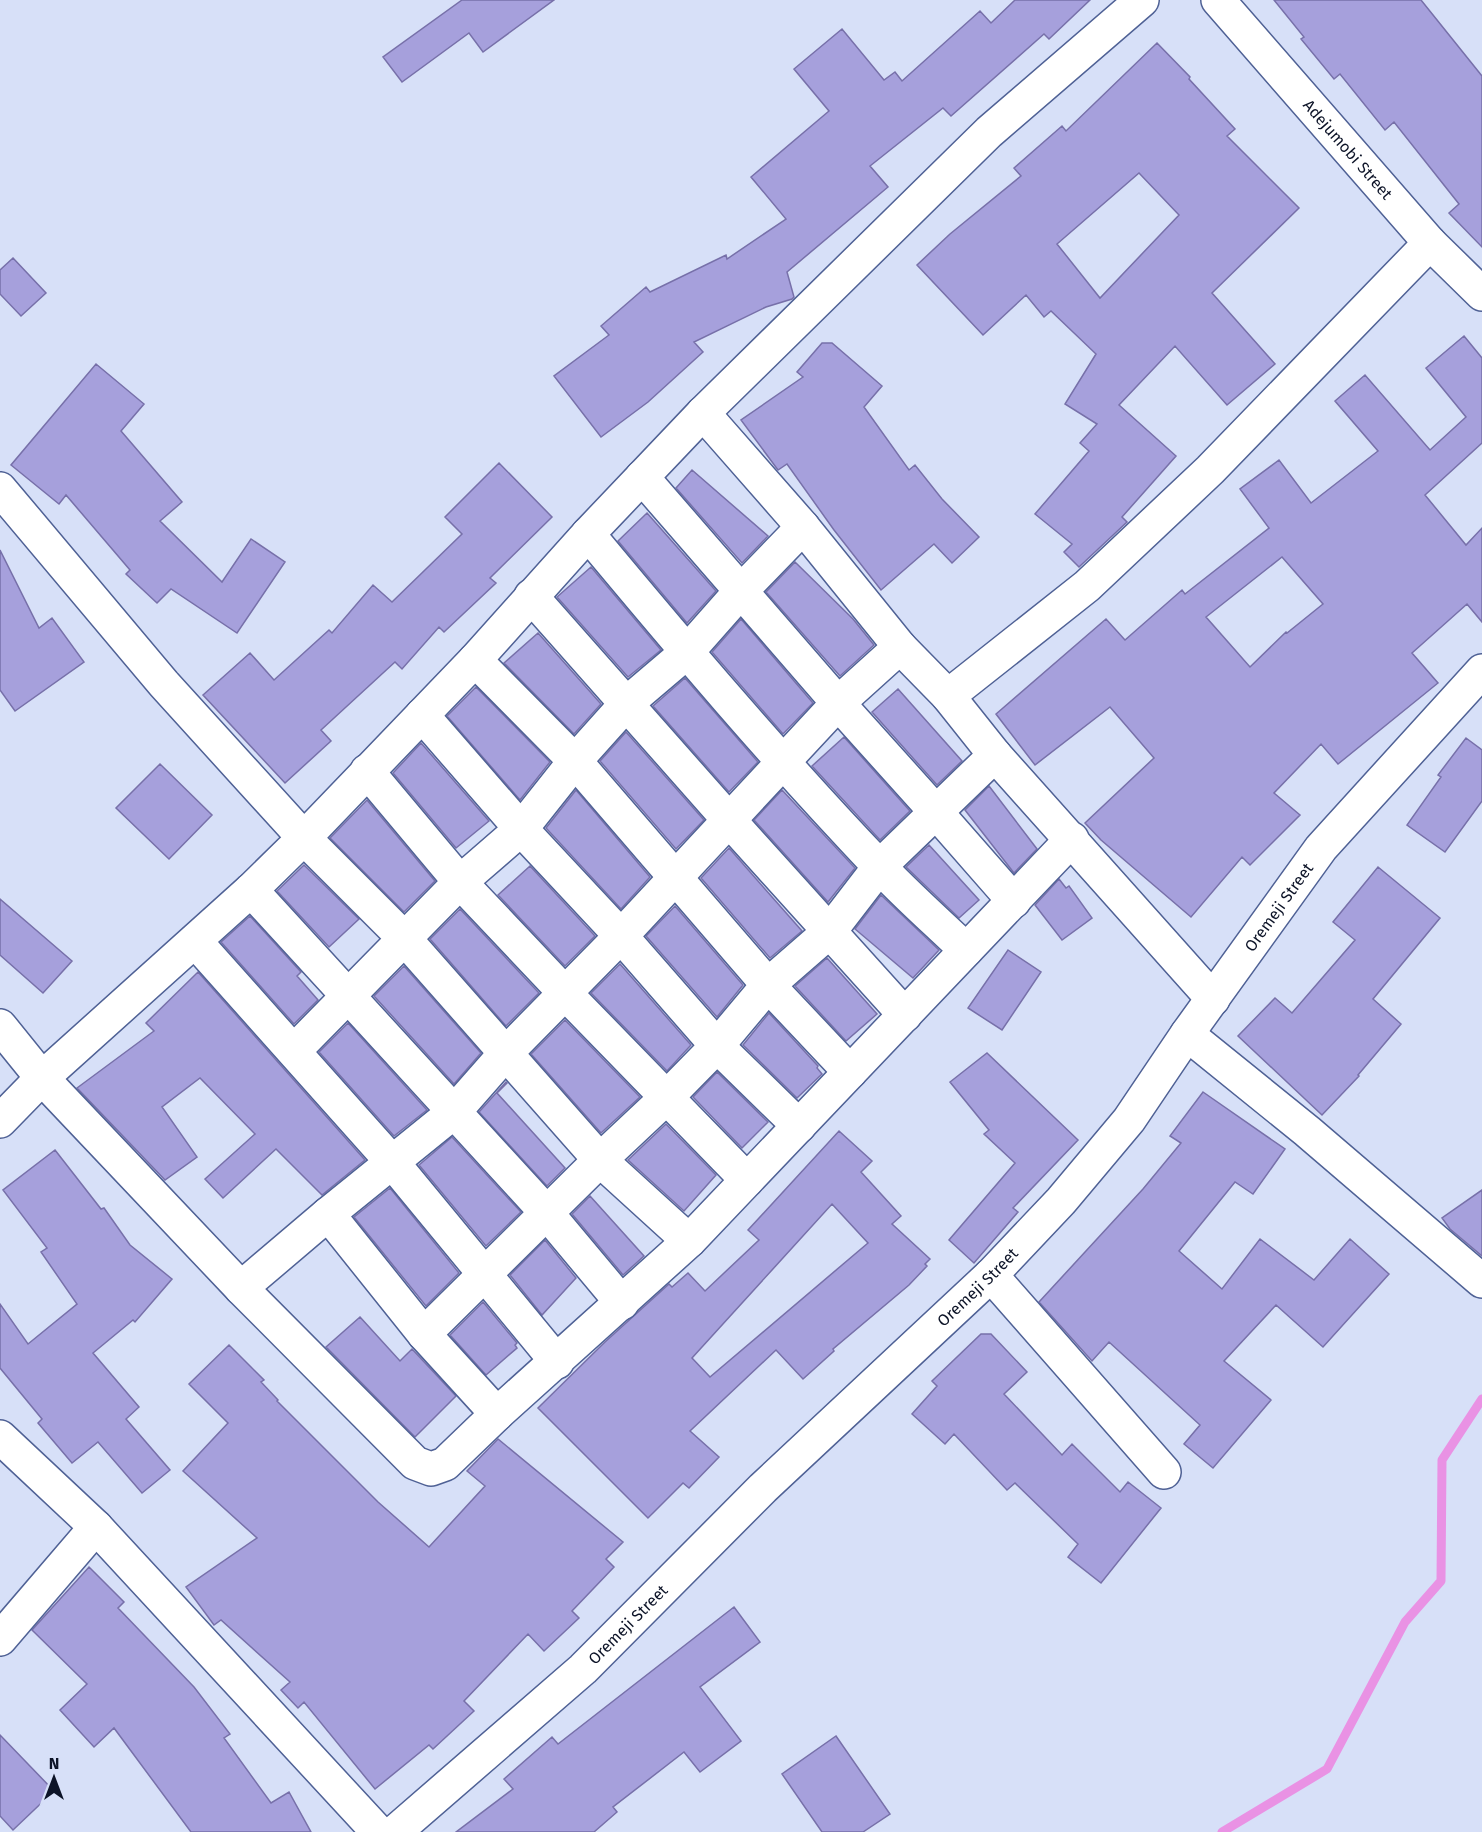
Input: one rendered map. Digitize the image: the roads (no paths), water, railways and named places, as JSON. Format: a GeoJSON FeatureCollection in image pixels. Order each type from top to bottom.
{"type":"FeatureCollection","features":[{"type":"Feature","properties":{"kind":"street"},"geometry":{"type":"LineString","coordinates":[[0,1121],[42,1078],[251,890],[304,838],[475,660],[588,534],[704,413],[988,132],[1142,0]]}},
{"type":"Feature","properties":{"kind":"street","name":"Adejumobi Street"},"geometry":{"type":"LineString","coordinates":[[1218,0],[1430,243],[1482,294]]}},
{"type":"Feature","properties":{"kind":"street"},"geometry":{"type":"LineString","coordinates":[[948,696],[1087,586],[1112,563],[1210,470],[1430,243]]}},
{"type":"Feature","properties":{"kind":"street"},"geometry":{"type":"LineString","coordinates":[[704,413],[803,527],[900,647],[948,696],[995,755],[1213,999]]}},
{"type":"Feature","properties":{"kind":"street"},"geometry":{"type":"LineString","coordinates":[[642,477],[838,704],[1014,901]]}},
{"type":"Feature","properties":{"kind":"street"},"geometry":{"type":"LineString","coordinates":[[0,489],[164,684],[304,838],[404,938],[600,1160],[689,1241]]}},
{"type":"Feature","properties":{"kind":"street"},"geometry":{"type":"LineString","coordinates":[[294,1051],[460,882],[521,829],[575,761],[627,704],[687,652],[740,592],[803,527]]}},
{"type":"Feature","properties":{"kind":"street"},"geometry":{"type":"LineString","coordinates":[[588,534],[687,652],[784,762],[880,866],[966,950]]}},
{"type":"Feature","properties":{"kind":"street"},"geometry":{"type":"LineString","coordinates":[[531,596],[905,1015]]}},
{"type":"Feature","properties":{"kind":"street"},"geometry":{"type":"LineString","coordinates":[[241,1288],[454,1112],[505,1054],[621,936],[838,704],[900,647]]}},
{"type":"Feature","properties":{"kind":"street"},"geometry":{"type":"LineString","coordinates":[[475,660],[575,761],[768,985],[850,1072]]}},
{"type":"Feature","properties":{"kind":"street","name":"Oremeji Street"},"geometry":{"type":"LineString","coordinates":[[395,1832],[583,1668],[763,1488],[991,1275],[1060,1201],[1130,1120],[1187,1034],[1321,848],[1482,671]]}},
{"type":"Feature","properties":{"kind":"street"},"geometry":{"type":"LineString","coordinates":[[422,715],[521,829],[621,936],[717,1046],[799,1126]]}},
{"type":"Feature","properties":{"kind":"street"},"geometry":{"type":"LineString","coordinates":[[424,1334],[546,1212],[666,1098],[717,1046],[768,985],[830,931],[880,866],[995,755]]}},
{"type":"Feature","properties":{"kind":"street"},"geometry":{"type":"LineString","coordinates":[[367,771],[460,882],[747,1180]]}},
{"type":"Feature","properties":{"kind":"street"},"geometry":{"type":"LineString","coordinates":[[0,1026],[42,1078],[241,1288],[415,1463],[431,1469],[445,1464],[497,1414],[689,1241],[1072,840]]}},
{"type":"Feature","properties":{"kind":"street"},"geometry":{"type":"LineString","coordinates":[[251,890],[546,1212],[622,1302]]}},
{"type":"Feature","properties":{"kind":"street"},"geometry":{"type":"LineString","coordinates":[[195,941],[393,1163],[557,1362]]}},
{"type":"Feature","properties":{"kind":"street"},"geometry":{"type":"LineString","coordinates":[[1187,1034],[1307,1131],[1482,1281]]}},
{"type":"Feature","properties":{"kind":"street"},"geometry":{"type":"LineString","coordinates":[[328,1214],[424,1334],[497,1414]]}},
{"type":"Feature","properties":{"kind":"street"},"geometry":{"type":"LineString","coordinates":[[991,1275],[1164,1472]]}},
{"type":"Feature","properties":{"kind":"street"},"geometry":{"type":"LineString","coordinates":[[0,1437],[96,1527],[378,1832]]}},
{"type":"Feature","properties":{"kind":"street"},"geometry":{"type":"LineString","coordinates":[[0,1639],[96,1527]]}},
{"type":"Feature","properties":{"kind":"waterway"},"geometry":{"type":"LineString","coordinates":[[1222,1832],[1327,1769],[1405,1622],[1441,1581],[1442,1460],[1482,1399]]}}]}
